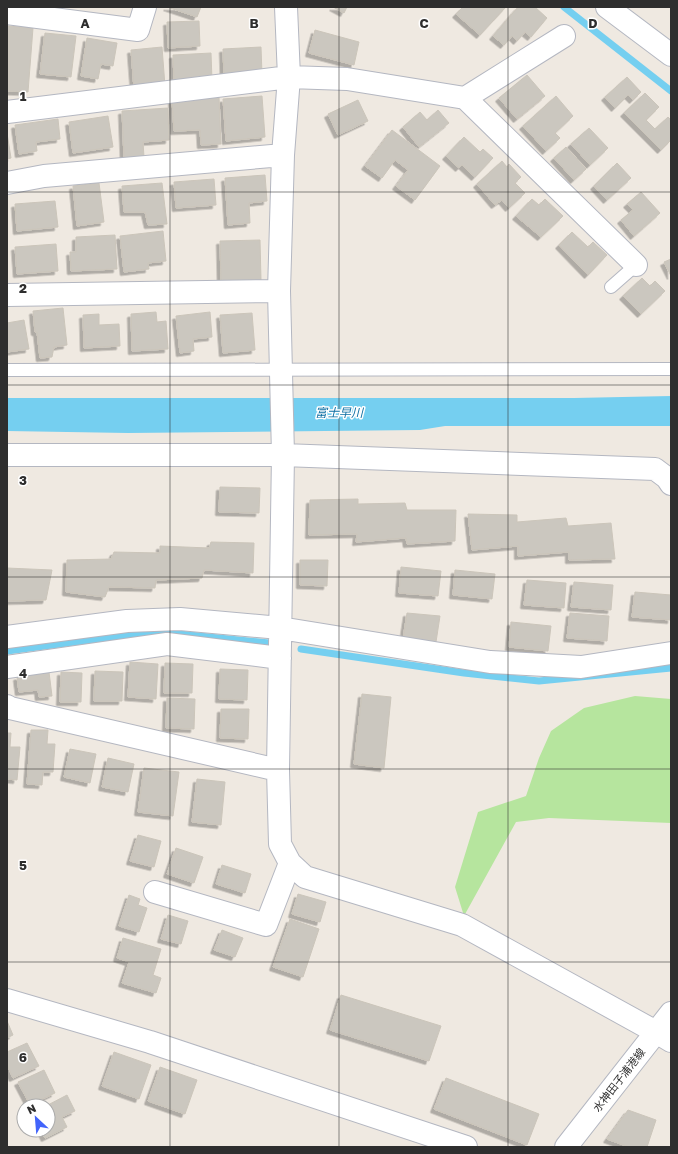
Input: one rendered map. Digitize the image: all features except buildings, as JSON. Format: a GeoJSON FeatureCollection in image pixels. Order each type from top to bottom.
{"type":"FeatureCollection","features":[{"type":"Feature","properties":{"kind":"street"},"geometry":{"type":"LineString","coordinates":[[7,13],[138,30],[145,7]]}},
{"type":"Feature","properties":{"kind":"street"},"geometry":{"type":"LineString","coordinates":[[286,7],[289,77],[283,155],[279,291],[282,448],[278,770],[280,844],[290,863],[305,877],[462,924],[664,1037]]}},
{"type":"Feature","properties":{"kind":"street"},"geometry":{"type":"LineString","coordinates":[[607,7],[671,56]]}},
{"type":"Feature","properties":{"kind":"street"},"geometry":{"type":"LineString","coordinates":[[465,98],[564,36]]}},
{"type":"Feature","properties":{"kind":"street"},"geometry":{"type":"LineString","coordinates":[[7,112],[289,77],[347,79],[465,98],[636,265]]}},
{"type":"Feature","properties":{"kind":"street"},"geometry":{"type":"LineString","coordinates":[[7,183],[44,176],[283,155]]}},
{"type":"Feature","properties":{"kind":"street"},"geometry":{"type":"LineString","coordinates":[[7,295],[279,291]]}},
{"type":"Feature","properties":{"kind":"street"},"geometry":{"type":"LineString","coordinates":[[7,455],[282,448],[655,469],[667,478],[671,484]]}},
{"type":"Feature","properties":{"kind":"street"},"geometry":{"type":"LineString","coordinates":[[7,637],[127,621],[180,619],[280,628],[490,662],[581,667],[671,653]]}},
{"type":"Feature","properties":{"kind":"street"},"geometry":{"type":"LineString","coordinates":[[7,667],[166,644],[280,658]]}},
{"type":"Feature","properties":{"kind":"street"},"geometry":{"type":"LineString","coordinates":[[7,706],[10,708],[278,770]]}},
{"type":"Feature","properties":{"kind":"street"},"geometry":{"type":"LineString","coordinates":[[155,892],[266,925],[290,863]]}},
{"type":"Feature","properties":{"kind":"street"},"geometry":{"type":"LineString","coordinates":[[7,1000],[150,1042],[451,1145]]}},
{"type":"Feature","properties":{"kind":"street","name":"水神田子浦港線"},"geometry":{"type":"LineString","coordinates":[[566,1147],[664,1037],[671,1013]]}},
{"type":"Feature","properties":{"kind":"lane"},"geometry":{"type":"LineString","coordinates":[[611,287],[636,265]]}},
{"type":"Feature","properties":{"kind":"lane"},"geometry":{"type":"LineString","coordinates":[[7,370],[280,375],[671,368]]}},
{"type":"Feature","properties":{"kind":"green space"},"geometry":{"type":"Polygon","coordinates":[[[635,696],[671,699],[671,823],[549,818],[516,822],[464,916],[455,887],[478,812],[526,796],[539,758],[551,731],[584,708],[635,696]]]}},
{"type":"Feature","properties":{"kind":"water","name":"富士早川"},"geometry":{"type":"Polygon","coordinates":[[[671,396],[671,426],[445,426],[420,430],[128,433],[7,431],[7,398],[574,398],[671,396]]]}},
{"type":"Feature","properties":{"kind":"waterway"},"geometry":{"type":"LineString","coordinates":[[564,7],[671,91]]}},
{"type":"Feature","properties":{"kind":"waterway"},"geometry":{"type":"LineString","coordinates":[[7,651],[112,637],[169,633],[269,643]]}},
{"type":"Feature","properties":{"kind":"waterway"},"geometry":{"type":"LineString","coordinates":[[301,649],[464,673],[539,681],[671,668]]}}]}
